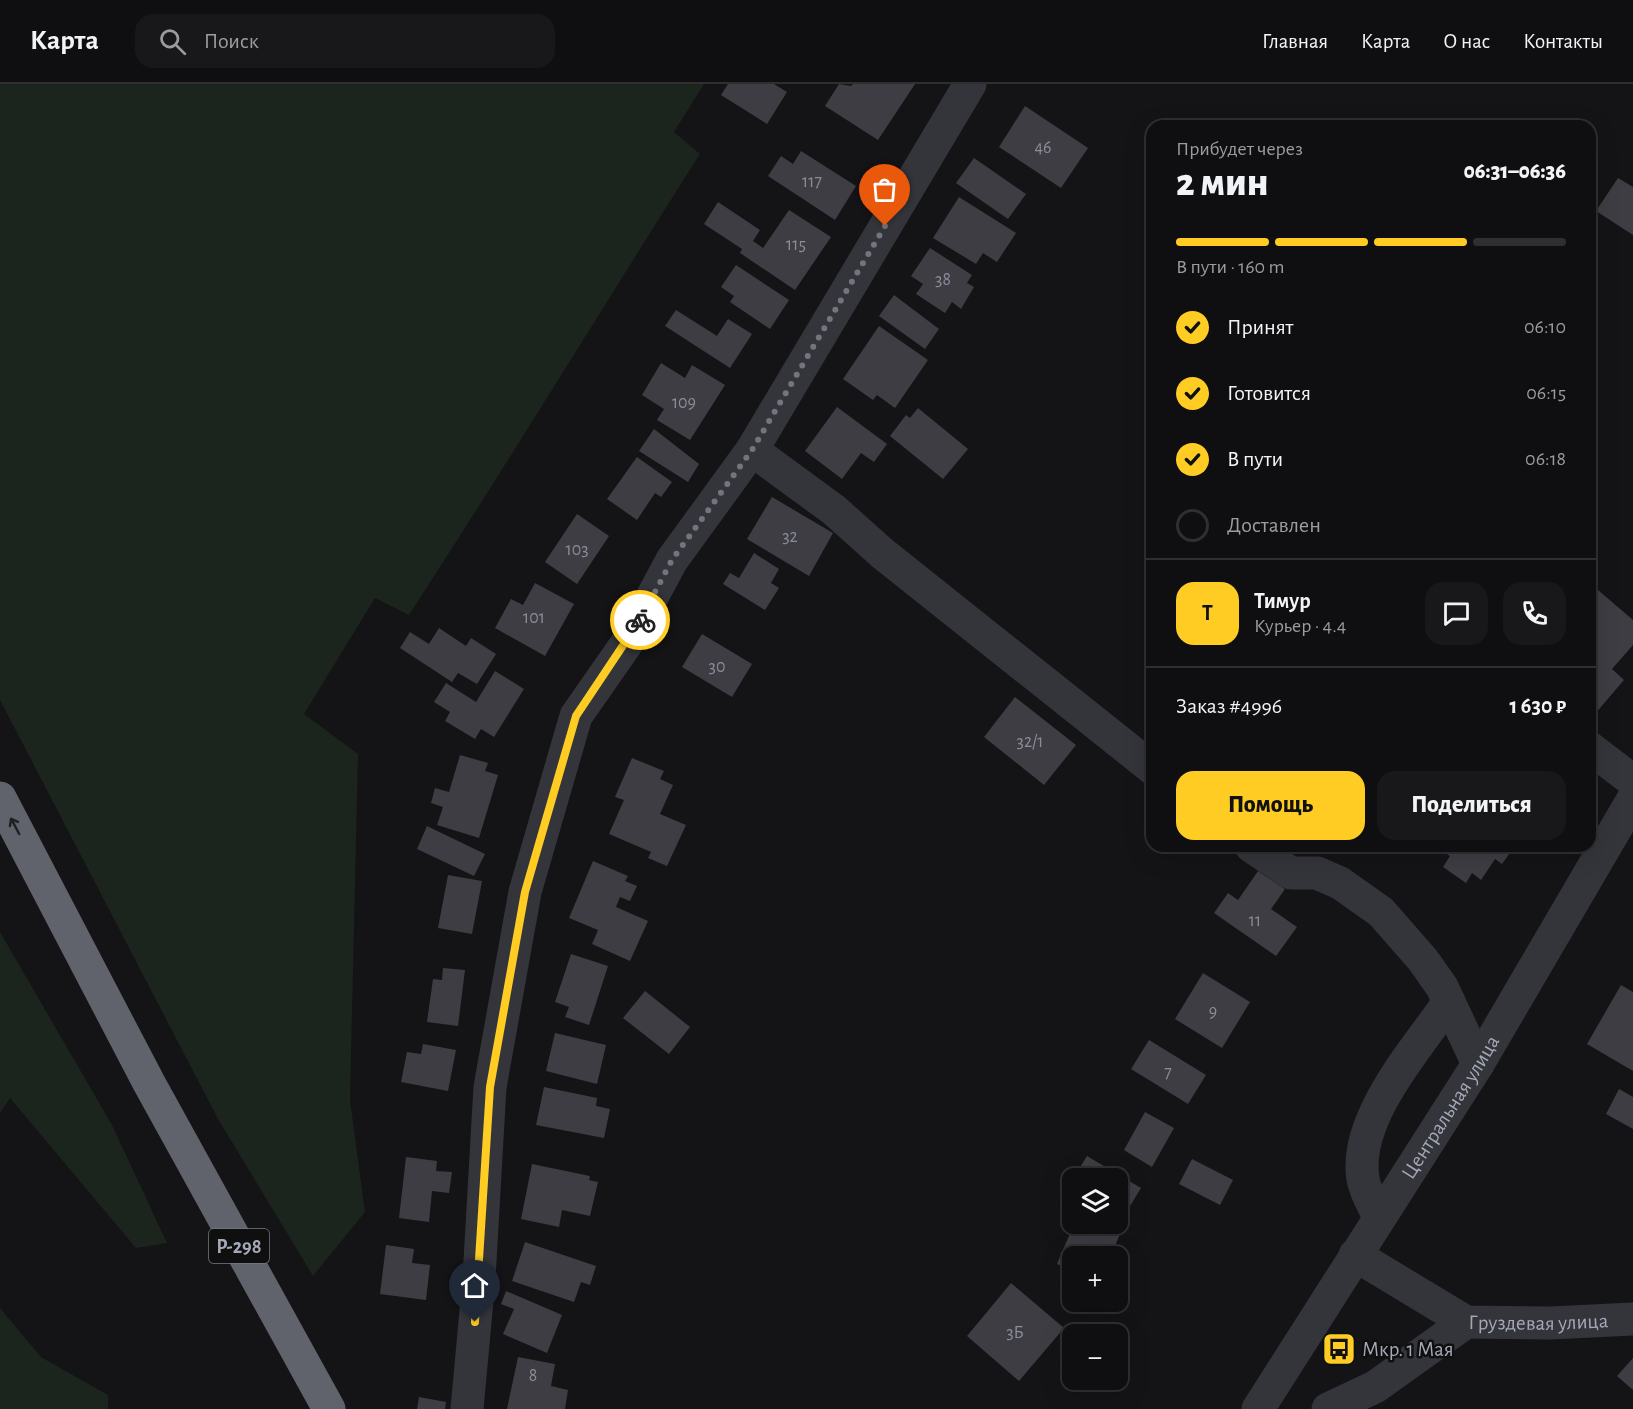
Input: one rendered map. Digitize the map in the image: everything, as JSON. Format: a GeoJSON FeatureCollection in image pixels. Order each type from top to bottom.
{"type":"FeatureCollection","features":[{"type":"Feature","properties":{"kind":"highway","name":"Р-298"},"geometry":{"type":"LineString","coordinates":[[0,798],[148,1083],[329,1409]]}},
{"type":"Feature","properties":{"kind":"highway","name":"Р-298"},"geometry":{"type":"LineString","coordinates":[[0,844],[148,1083]]}},
{"type":"Feature","properties":{"kind":"street"},"geometry":{"type":"LineString","coordinates":[[467,1409],[479,1278],[490,1087],[525,892],[576,716],[629,640],[672,560],[752,450],[970,84]]}},
{"type":"Feature","properties":{"kind":"street"},"geometry":{"type":"LineString","coordinates":[[752,450],[834,510],[882,553],[1146,763]]}},
{"type":"Feature","properties":{"kind":"street"},"geometry":{"type":"LineString","coordinates":[[1596,753],[1633,781]]}},
{"type":"Feature","properties":{"kind":"street","name":"Центральная улица"},"geometry":{"type":"LineString","coordinates":[[1258,1409],[1478,1064],[1633,800]]}},
{"type":"Feature","properties":{"kind":"street"},"geometry":{"type":"LineString","coordinates":[[1260,852],[1291,873],[1317,873],[1340,884],[1381,912],[1424,960],[1449,1002],[1478,1064]]}},
{"type":"Feature","properties":{"kind":"street"},"geometry":{"type":"LineString","coordinates":[[1291,873],[1305,852]]}},
{"type":"Feature","properties":{"kind":"street"},"geometry":{"type":"LineString","coordinates":[[1379,1217],[1363,1179],[1365,1140],[1379,1102],[1449,1002]]}},
{"type":"Feature","properties":{"kind":"street","name":"Груздевая улица"},"geometry":{"type":"LineString","coordinates":[[1355,1255],[1466,1322],[1551,1323],[1633,1319]]}},
{"type":"Feature","properties":{"kind":"street"},"geometry":{"type":"LineString","coordinates":[[1328,1409],[1375,1388],[1466,1322]]}},
{"type":"Feature","properties":{"kind":"shaded area"},"geometry":{"type":"Polygon","coordinates":[[[0,84],[704,84],[674,132],[700,154],[409,615],[375,598],[304,714],[358,754],[350,1100],[365,1212],[313,1276],[218,1119],[0,700],[0,84]]]}},
{"type":"Feature","properties":{"kind":"shaded area"},"geometry":{"type":"Polygon","coordinates":[[[0,932],[112,1125],[167,1243],[136,1248],[10,1098],[0,1113],[0,932]]]}},
{"type":"Feature","properties":{"kind":"shaded area"},"geometry":{"type":"Polygon","coordinates":[[[0,1308],[41,1357],[108,1395],[108,1409],[0,1409],[0,1308]]]}},
{"type":"Feature","properties":{"kind":"building"},"geometry":{"type":"Polygon","coordinates":[[[728,84],[774,84],[787,92],[767,124],[721,95],[728,84]]]}},
{"type":"Feature","properties":{"kind":"building"},"geometry":{"type":"Polygon","coordinates":[[[839,84],[851,86],[853,84],[915,84],[878,140],[825,106],[839,84]]]}},
{"type":"Feature","properties":{"kind":"building"},"geometry":{"type":"Polygon","coordinates":[[[1025,106],[1088,148],[1061,188],[999,147],[1025,106]]]}},
{"type":"Feature","properties":{"kind":"building"},"geometry":{"type":"Polygon","coordinates":[[[801,151],[856,186],[835,220],[768,176],[781,156],[793,164],[801,151]]]}},
{"type":"Feature","properties":{"kind":"building"},"geometry":{"type":"Polygon","coordinates":[[[974,158],[1026,194],[1008,219],[956,183],[974,158]]]}},
{"type":"Feature","properties":{"kind":"building"},"geometry":{"type":"Polygon","coordinates":[[[1618,178],[1633,187],[1633,235],[1596,211],[1618,178]]]}},
{"type":"Feature","properties":{"kind":"building"},"geometry":{"type":"Polygon","coordinates":[[[959,197],[1016,233],[997,262],[983,253],[976,264],[933,238],[959,197]]]}},
{"type":"Feature","properties":{"kind":"building"},"geometry":{"type":"Polygon","coordinates":[[[718,202],[760,230],[753,241],[763,248],[789,210],[831,237],[795,290],[740,253],[742,249],[704,224],[718,202]]]}},
{"type":"Feature","properties":{"kind":"building"},"geometry":{"type":"Polygon","coordinates":[[[930,248],[972,275],[967,283],[974,287],[961,309],[952,302],[945,313],[916,294],[923,284],[911,276],[930,248]]]}},
{"type":"Feature","properties":{"kind":"building"},"geometry":{"type":"Polygon","coordinates":[[[736,265],[789,300],[770,329],[730,302],[734,296],[721,287],[736,265]]]}},
{"type":"Feature","properties":{"kind":"building"},"geometry":{"type":"Polygon","coordinates":[[[894,295],[939,329],[925,349],[879,316],[894,295]]]}},
{"type":"Feature","properties":{"kind":"building"},"geometry":{"type":"Polygon","coordinates":[[[676,310],[717,336],[728,319],[752,334],[730,368],[665,326],[676,310]]]}},
{"type":"Feature","properties":{"kind":"building"},"geometry":{"type":"Polygon","coordinates":[[[879,326],[928,360],[895,408],[877,395],[873,400],[843,379],[879,326]]]}},
{"type":"Feature","properties":{"kind":"building"},"geometry":{"type":"Polygon","coordinates":[[[661,363],[685,378],[692,365],[725,385],[690,440],[657,420],[664,409],[642,395],[661,363]]]}},
{"type":"Feature","properties":{"kind":"building"},"geometry":{"type":"Polygon","coordinates":[[[837,407],[887,444],[874,462],[861,453],[842,479],[805,451],[837,407]]]}},
{"type":"Feature","properties":{"kind":"building"},"geometry":{"type":"Polygon","coordinates":[[[918,408],[968,449],[943,479],[890,436],[906,415],[910,418],[918,408]]]}},
{"type":"Feature","properties":{"kind":"building"},"geometry":{"type":"Polygon","coordinates":[[[654,429],[699,464],[688,482],[639,451],[654,429]]]}},
{"type":"Feature","properties":{"kind":"building"},"geometry":{"type":"Polygon","coordinates":[[[637,457],[672,482],[661,497],[655,493],[637,520],[607,499],[637,457]]]}},
{"type":"Feature","properties":{"kind":"building"},"geometry":{"type":"Polygon","coordinates":[[[772,497],[833,533],[809,576],[747,539],[772,497]]]}},
{"type":"Feature","properties":{"kind":"building"},"geometry":{"type":"Polygon","coordinates":[[[577,514],[609,536],[577,584],[545,562],[577,514]]]}},
{"type":"Feature","properties":{"kind":"building"},"geometry":{"type":"Polygon","coordinates":[[[754,553],[779,569],[771,583],[779,588],[765,610],[723,584],[730,573],[739,578],[754,553]]]}},
{"type":"Feature","properties":{"kind":"building"},"geometry":{"type":"Polygon","coordinates":[[[535,583],[574,604],[545,656],[495,628],[511,599],[523,605],[535,583]]]}},
{"type":"Feature","properties":{"kind":"building"},"geometry":{"type":"Polygon","coordinates":[[[1598,590],[1633,620],[1633,645],[1612,669],[1624,680],[1596,713],[1596,592],[1598,590]]]}},
{"type":"Feature","properties":{"kind":"building"},"geometry":{"type":"Polygon","coordinates":[[[439,628],[466,646],[471,638],[496,654],[477,684],[458,673],[452,682],[400,648],[410,632],[429,644],[439,628]]]}},
{"type":"Feature","properties":{"kind":"building"},"geometry":{"type":"Polygon","coordinates":[[[702,634],[752,664],[732,697],[682,667],[702,634]]]}},
{"type":"Feature","properties":{"kind":"building"},"geometry":{"type":"Polygon","coordinates":[[[495,671],[524,689],[494,737],[481,729],[475,739],[445,721],[450,712],[434,702],[446,683],[476,702],[495,671]]]}},
{"type":"Feature","properties":{"kind":"building"},"geometry":{"type":"Polygon","coordinates":[[[1015,697],[1076,745],[1044,785],[984,737],[1015,697]]]}},
{"type":"Feature","properties":{"kind":"building"},"geometry":{"type":"Polygon","coordinates":[[[460,755],[488,763],[485,771],[498,775],[479,838],[437,825],[443,807],[431,803],[435,788],[449,792],[460,755]]]}},
{"type":"Feature","properties":{"kind":"building"},"geometry":{"type":"Polygon","coordinates":[[[632,758],[664,771],[660,779],[673,785],[660,814],[686,825],[667,866],[648,858],[651,852],[609,834],[624,800],[615,797],[632,758]]]}},
{"type":"Feature","properties":{"kind":"building"},"geometry":{"type":"Polygon","coordinates":[[[427,826],[485,854],[474,876],[417,849],[427,826]]]}},
{"type":"Feature","properties":{"kind":"building"},"geometry":{"type":"Polygon","coordinates":[[[1444,852],[1511,852],[1502,864],[1495,859],[1481,880],[1472,873],[1466,883],[1443,867],[1450,856],[1444,852]]]}},
{"type":"Feature","properties":{"kind":"building"},"geometry":{"type":"Polygon","coordinates":[[[593,861],[628,876],[625,881],[637,886],[630,901],[620,897],[616,907],[648,921],[630,961],[592,944],[598,930],[569,918],[593,861]]]}},
{"type":"Feature","properties":{"kind":"building"},"geometry":{"type":"Polygon","coordinates":[[[1258,871],[1285,889],[1271,909],[1297,927],[1276,956],[1214,913],[1228,893],[1238,900],[1258,871]]]}},
{"type":"Feature","properties":{"kind":"building"},"geometry":{"type":"Polygon","coordinates":[[[448,875],[482,881],[472,934],[438,928],[448,875]]]}},
{"type":"Feature","properties":{"kind":"building"},"geometry":{"type":"Polygon","coordinates":[[[571,954],[608,966],[589,1025],[565,1017],[569,1007],[555,1002],[571,954]]]}},
{"type":"Feature","properties":{"kind":"building"},"geometry":{"type":"Polygon","coordinates":[[[443,968],[465,970],[458,1026],[427,1022],[433,979],[442,980],[443,968]]]}},
{"type":"Feature","properties":{"kind":"building"},"geometry":{"type":"Polygon","coordinates":[[[1203,973],[1250,1002],[1222,1048],[1175,1019],[1203,973]]]}},
{"type":"Feature","properties":{"kind":"building"},"geometry":{"type":"Polygon","coordinates":[[[1621,985],[1633,992],[1633,1071],[1587,1044],[1621,985]]]}},
{"type":"Feature","properties":{"kind":"building"},"geometry":{"type":"Polygon","coordinates":[[[645,991],[690,1027],[669,1054],[623,1018],[645,991]]]}},
{"type":"Feature","properties":{"kind":"building"},"geometry":{"type":"Polygon","coordinates":[[[555,1033],[606,1045],[597,1084],[546,1071],[555,1033]]]}},
{"type":"Feature","properties":{"kind":"building"},"geometry":{"type":"Polygon","coordinates":[[[1149,1040],[1206,1075],[1188,1104],[1131,1069],[1149,1040]]]}},
{"type":"Feature","properties":{"kind":"building"},"geometry":{"type":"Polygon","coordinates":[[[423,1044],[456,1050],[448,1091],[401,1082],[407,1052],[421,1054],[423,1044]]]}},
{"type":"Feature","properties":{"kind":"building"},"geometry":{"type":"Polygon","coordinates":[[[544,1087],[597,1098],[596,1106],[610,1109],[604,1138],[536,1125],[544,1087]]]}},
{"type":"Feature","properties":{"kind":"building"},"geometry":{"type":"Polygon","coordinates":[[[1619,1089],[1633,1097],[1633,1129],[1606,1114],[1619,1089]]]}},
{"type":"Feature","properties":{"kind":"building"},"geometry":{"type":"Polygon","coordinates":[[[1145,1112],[1174,1128],[1152,1167],[1124,1150],[1145,1112]]]}},
{"type":"Feature","properties":{"kind":"building"},"geometry":{"type":"Polygon","coordinates":[[[1087,1156],[1107,1168],[1080,1168],[1087,1156]]]}},
{"type":"Feature","properties":{"kind":"building"},"geometry":{"type":"Polygon","coordinates":[[[406,1157],[437,1161],[436,1171],[452,1172],[449,1193],[432,1191],[429,1222],[399,1218],[406,1157]]]}},
{"type":"Feature","properties":{"kind":"building"},"geometry":{"type":"Polygon","coordinates":[[[1192,1159],[1233,1180],[1220,1205],[1179,1184],[1192,1159]]]}},
{"type":"Feature","properties":{"kind":"building"},"geometry":{"type":"Polygon","coordinates":[[[532,1164],[590,1176],[589,1180],[598,1182],[590,1216],[562,1210],[559,1227],[521,1219],[532,1164]]]}},
{"type":"Feature","properties":{"kind":"building"},"geometry":{"type":"Polygon","coordinates":[[[1128,1180],[1141,1188],[1128,1209],[1128,1180]]]}},
{"type":"Feature","properties":{"kind":"building"},"geometry":{"type":"Polygon","coordinates":[[[1070,1234],[1120,1234],[1115,1246],[1065,1246],[1070,1234]]]}},
{"type":"Feature","properties":{"kind":"building"},"geometry":{"type":"Polygon","coordinates":[[[525,1242],[596,1266],[590,1285],[581,1282],[574,1302],[512,1281],[525,1242]]]}},
{"type":"Feature","properties":{"kind":"building"},"geometry":{"type":"Polygon","coordinates":[[[386,1245],[414,1249],[412,1263],[430,1265],[426,1300],[380,1294],[386,1245]]]}},
{"type":"Feature","properties":{"kind":"building"},"geometry":{"type":"Polygon","coordinates":[[[1062,1252],[1062,1266],[1057,1264],[1062,1252]]]}},
{"type":"Feature","properties":{"kind":"building"},"geometry":{"type":"Polygon","coordinates":[[[1011,1283],[1062,1326],[1062,1330],[1019,1381],[967,1336],[1011,1283]]]}},
{"type":"Feature","properties":{"kind":"building"},"geometry":{"type":"Polygon","coordinates":[[[506,1291],[562,1315],[547,1353],[503,1334],[514,1309],[501,1304],[506,1291]]]}},
{"type":"Feature","properties":{"kind":"building"},"geometry":{"type":"Polygon","coordinates":[[[518,1357],[555,1364],[551,1386],[568,1390],[565,1409],[507,1409],[518,1357]]]}},
{"type":"Feature","properties":{"kind":"building"},"geometry":{"type":"Polygon","coordinates":[[[1633,1358],[1633,1390],[1617,1376],[1633,1358]]]}},
{"type":"Feature","properties":{"kind":"building"},"geometry":{"type":"Polygon","coordinates":[[[419,1397],[446,1402],[445,1409],[417,1409],[419,1397]]]}},
{"type":"Feature","properties":{"kind":"way so far"},"geometry":{"type":"LineString","coordinates":[[640,620],[672,560],[752,450],[885,226]]}},
{"type":"Feature","properties":{"kind":"place","name":"Мкр. 1 Мая"},"geometry":{"type":"Point","coordinates":[1339,1349]}},
{"type":"Feature","properties":{"kind":"route"},"geometry":{"type":"LineString","coordinates":[[475,1322],[490,1087],[525,892],[576,716],[629,640],[640,620]]}}]}
